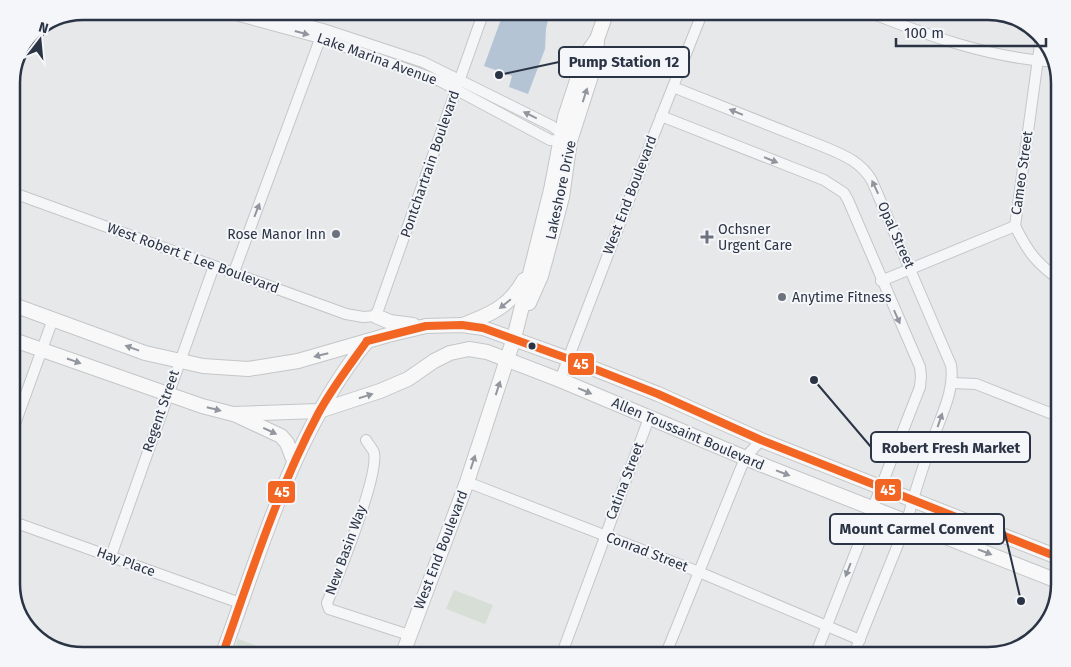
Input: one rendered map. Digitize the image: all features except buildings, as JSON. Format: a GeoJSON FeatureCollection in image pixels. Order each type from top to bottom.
{"type":"FeatureCollection","features":[{"type":"Feature","properties":{"kind":"main road","name":"Lakeshore Drive"},"geometry":{"type":"LineString","coordinates":[[507,359],[514,338],[564,139],[596,60],[597,39],[604,20]]}},
{"type":"Feature","properties":{"kind":"main road","name":"Lakeshore Drive"},"geometry":{"type":"LineString","coordinates":[[514,338],[541,276],[562,197],[564,139]]}},
{"type":"Feature","properties":{"kind":"main road"},"geometry":{"type":"LineString","coordinates":[[462,325],[501,308],[519,289],[532,266]]}},
{"type":"Feature","properties":{"kind":"main road","name":"Allen Toussaint Boulevard"},"geometry":{"type":"LineString","coordinates":[[20,307],[145,353],[203,366],[248,369],[298,361],[426,326],[462,325],[483,328],[569,358],[658,394],[762,440],[1051,554]]}},
{"type":"Feature","properties":{"kind":"main road"},"geometry":{"type":"LineString","coordinates":[[376,316],[400,324],[426,326]]}},
{"type":"Feature","properties":{"kind":"main road"},"geometry":{"type":"LineString","coordinates":[[225,647],[294,461],[319,411],[354,358],[368,341]]}},
{"type":"Feature","properties":{"kind":"main road"},"geometry":{"type":"LineString","coordinates":[[20,342],[202,406],[233,414],[281,436],[287,443],[294,461]]}},
{"type":"Feature","properties":{"kind":"main road","name":"Allen Toussaint Boulevard"},"geometry":{"type":"LineString","coordinates":[[233,414],[319,411],[380,392],[408,379],[450,352],[469,349],[487,352],[560,380],[745,458],[1051,578]]}},
{"type":"Feature","properties":{"kind":"main road","name":"West End Boulevard"},"geometry":{"type":"LineString","coordinates":[[405,647],[467,482],[507,359]]}},
{"type":"Feature","properties":{"kind":"street","name":"Lake Marina Avenue"},"geometry":{"type":"LineString","coordinates":[[262,20],[322,33]]}},
{"type":"Feature","properties":{"kind":"street","name":"Lake Marina Avenue"},"geometry":{"type":"LineString","coordinates":[[283,20],[322,33],[425,76],[457,85],[552,126],[564,139]]}},
{"type":"Feature","properties":{"kind":"street","name":"Pontchartrain Boulevard"},"geometry":{"type":"LineString","coordinates":[[376,316],[481,20]]}},
{"type":"Feature","properties":{"kind":"street","name":"West End Boulevard"},"geometry":{"type":"LineString","coordinates":[[560,380],[661,116],[700,20]]}},
{"type":"Feature","properties":{"kind":"street"},"geometry":{"type":"LineString","coordinates":[[888,20],[959,44],[995,53],[1047,62]]}},
{"type":"Feature","properties":{"kind":"street"},"geometry":{"type":"LineString","coordinates":[[234,272],[322,33]]}},
{"type":"Feature","properties":{"kind":"street","name":"Cameo Street"},"geometry":{"type":"LineString","coordinates":[[881,280],[1015,226],[1039,47]]}},
{"type":"Feature","properties":{"kind":"street","name":"Opal Street"},"geometry":{"type":"LineString","coordinates":[[673,87],[848,157],[866,171],[948,354],[953,375],[952,383],[912,499],[907,522],[857,647]]}},
{"type":"Feature","properties":{"kind":"street"},"geometry":{"type":"LineString","coordinates":[[661,116],[824,180],[844,193],[920,367],[920,388],[818,647]]}},
{"type":"Feature","properties":{"kind":"street","name":"West Robert E Lee Boulevard"},"geometry":{"type":"LineString","coordinates":[[20,195],[346,314],[363,317],[376,316]]}},
{"type":"Feature","properties":{"kind":"street"},"geometry":{"type":"LineString","coordinates":[[1015,226],[1030,254],[1051,274]]}},
{"type":"Feature","properties":{"kind":"street","name":"Regent Street"},"geometry":{"type":"LineString","coordinates":[[111,556],[214,266]]}},
{"type":"Feature","properties":{"kind":"street"},"geometry":{"type":"LineString","coordinates":[[20,410],[53,319]]}},
{"type":"Feature","properties":{"kind":"street"},"geometry":{"type":"LineString","coordinates":[[952,383],[976,384],[1051,413]]}},
{"type":"Feature","properties":{"kind":"street","name":"Catina Street"},"geometry":{"type":"LineString","coordinates":[[564,647],[649,418]]}},
{"type":"Feature","properties":{"kind":"street","name":"New Basin Way"},"geometry":{"type":"LineString","coordinates":[[366,440],[374,452],[372,478],[327,603],[329,609],[409,635]]}},
{"type":"Feature","properties":{"kind":"street"},"geometry":{"type":"LineString","coordinates":[[669,647],[745,458],[762,440]]}},
{"type":"Feature","properties":{"kind":"street","name":"Conrad Street"},"geometry":{"type":"LineString","coordinates":[[467,482],[699,572],[860,640]]}},
{"type":"Feature","properties":{"kind":"street","name":"Hay Place"},"geometry":{"type":"LineString","coordinates":[[20,524],[240,603]]}},
{"type":"Feature","properties":{"kind":"shaded area"},"geometry":{"type":"Polygon","coordinates":[[[454,590],[493,605],[485,624],[446,609],[454,590]]]}},
{"type":"Feature","properties":{"kind":"shaded area"},"geometry":{"type":"Polygon","coordinates":[[[238,639],[261,647],[235,647],[238,639]]]}},
{"type":"Feature","properties":{"kind":"water"},"geometry":{"type":"Polygon","coordinates":[[[501,20],[548,20],[545,49],[528,94],[509,87],[512,76],[484,66],[501,20]]]}},
{"type":"Feature","properties":{"kind":"transit line","name":"45"},"geometry":{"type":"LineString","coordinates":[[367,341],[426,326],[462,325],[483,328],[658,394],[761,440],[1051,554]]}},
{"type":"Feature","properties":{"kind":"transit line","name":"45"},"geometry":{"type":"LineString","coordinates":[[225,647],[277,503],[303,443],[329,395],[367,341]]}},
{"type":"Feature","properties":{"kind":"place","name":"Pump Station 12"},"geometry":{"type":"Point","coordinates":[499,75]}},
{"type":"Feature","properties":{"kind":"place","name":"Rose Manor Inn"},"geometry":{"type":"Point","coordinates":[336,234]}},
{"type":"Feature","properties":{"kind":"place","name":"Ochsner Urgent Care"},"geometry":{"type":"Point","coordinates":[707,237]}},
{"type":"Feature","properties":{"kind":"place","name":"Anytime Fitness"},"geometry":{"type":"Point","coordinates":[782,297]}},
{"type":"Feature","properties":{"kind":"place","name":"Robert Fresh Market"},"geometry":{"type":"Point","coordinates":[814,380]}},
{"type":"Feature","properties":{"kind":"place","name":"Mount Carmel Convent"},"geometry":{"type":"Point","coordinates":[1021,601]}}]}
